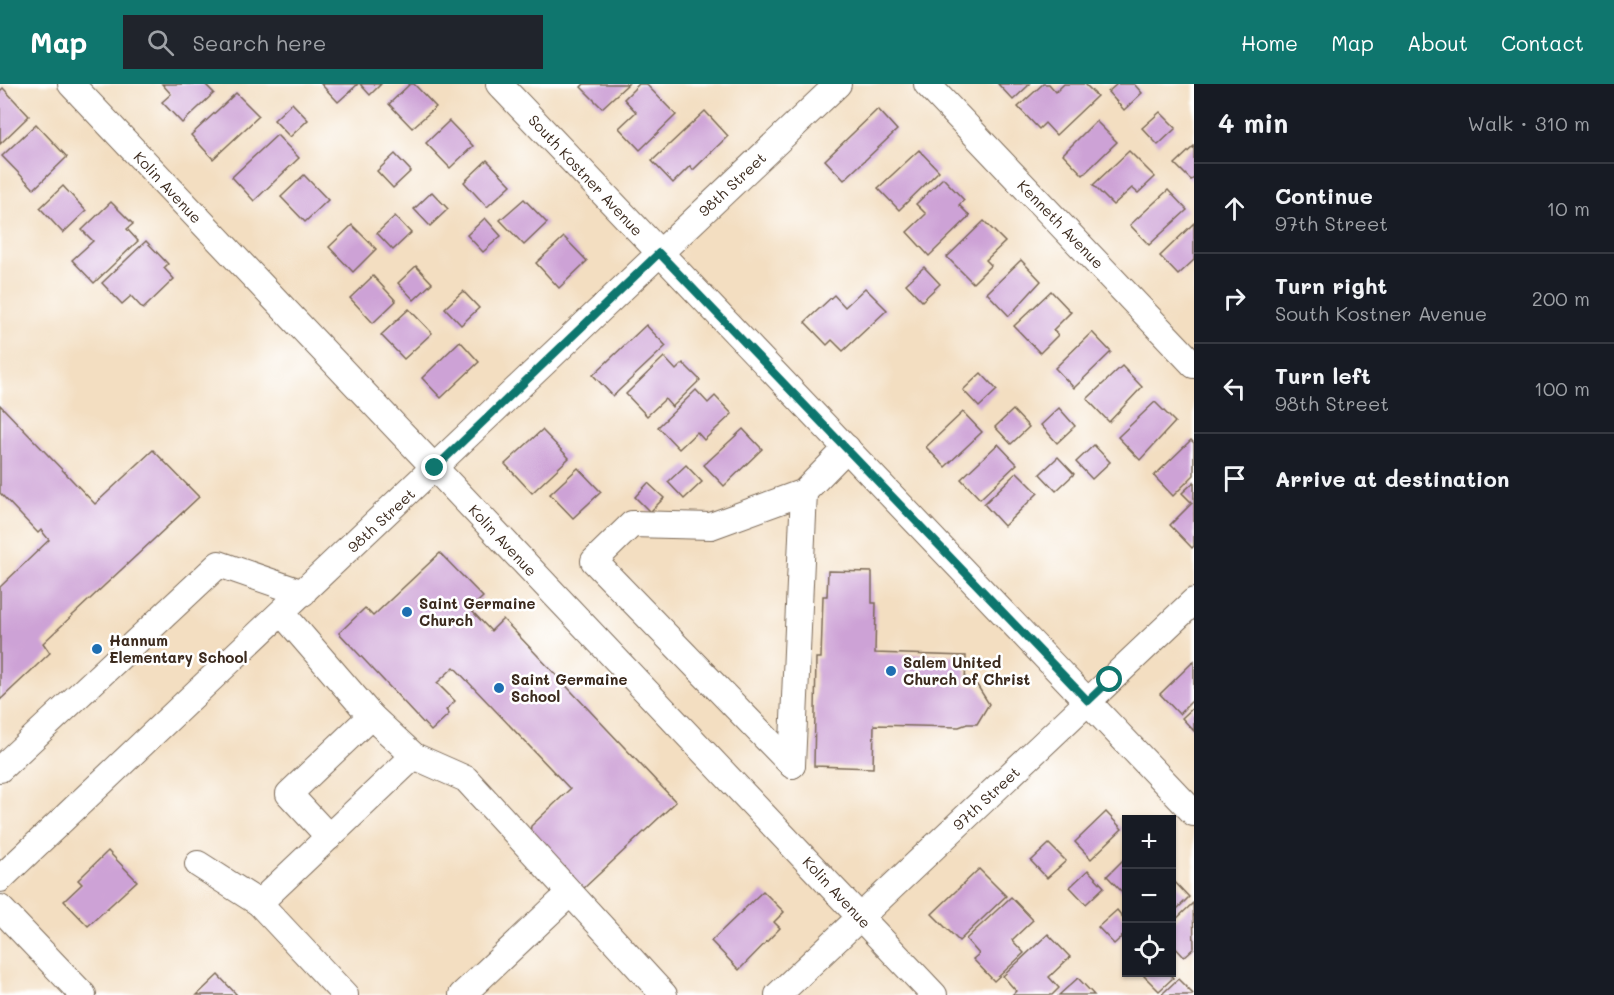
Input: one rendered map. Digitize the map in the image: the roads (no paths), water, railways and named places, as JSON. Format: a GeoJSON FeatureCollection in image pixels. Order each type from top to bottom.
{"type":"FeatureCollection","features":[{"type":"Feature","properties":{"kind":"street","name":"Kolin Avenue"},"geometry":{"type":"LineString","coordinates":[[71,84],[934,995]]}},
{"type":"Feature","properties":{"kind":"street","name":"South Kostner Avenue"},"geometry":{"type":"LineString","coordinates":[[500,84],[1194,813]]}},
{"type":"Feature","properties":{"kind":"street","name":"98th Street"},"geometry":{"type":"LineString","coordinates":[[0,879],[838,84]]}},
{"type":"Feature","properties":{"kind":"street","name":"Kenneth Avenue"},"geometry":{"type":"LineString","coordinates":[[927,84],[1194,365]]}},
{"type":"Feature","properties":{"kind":"street"},"geometry":{"type":"LineString","coordinates":[[804,492],[792,765],[594,561],[632,524],[711,526],[804,492],[847,448]]}},
{"type":"Feature","properties":{"kind":"street"},"geometry":{"type":"LineString","coordinates":[[0,769],[219,564],[303,593]]}},
{"type":"Feature","properties":{"kind":"street","name":"97th Street"},"geometry":{"type":"LineString","coordinates":[[778,995],[1194,601]]}},
{"type":"Feature","properties":{"kind":"street"},"geometry":{"type":"LineString","coordinates":[[282,613],[371,716],[414,756],[466,779],[664,995]]}},
{"type":"Feature","properties":{"kind":"street"},"geometry":{"type":"LineString","coordinates":[[329,837],[289,794],[371,716]]}},
{"type":"Feature","properties":{"kind":"street"},"geometry":{"type":"LineString","coordinates":[[259,903],[414,756]]}},
{"type":"Feature","properties":{"kind":"street"},"geometry":{"type":"LineString","coordinates":[[198,864],[259,903],[345,995]]}},
{"type":"Feature","properties":{"kind":"street"},"geometry":{"type":"LineString","coordinates":[[462,995],[569,894]]}},
{"type":"Feature","properties":{"kind":"street"},"geometry":{"type":"LineString","coordinates":[[0,908],[83,995]]}},
{"type":"Feature","properties":{"kind":"place","name":"Saint Germaine Church"},"geometry":{"type":"Point","coordinates":[407,612]}},
{"type":"Feature","properties":{"kind":"place","name":"Hannum Elementary School"},"geometry":{"type":"Point","coordinates":[97,649]}},
{"type":"Feature","properties":{"kind":"place","name":"Salem United Church of Christ"},"geometry":{"type":"Point","coordinates":[891,671]}},
{"type":"Feature","properties":{"kind":"place","name":"Saint Germaine School"},"geometry":{"type":"Point","coordinates":[499,688]}}]}
